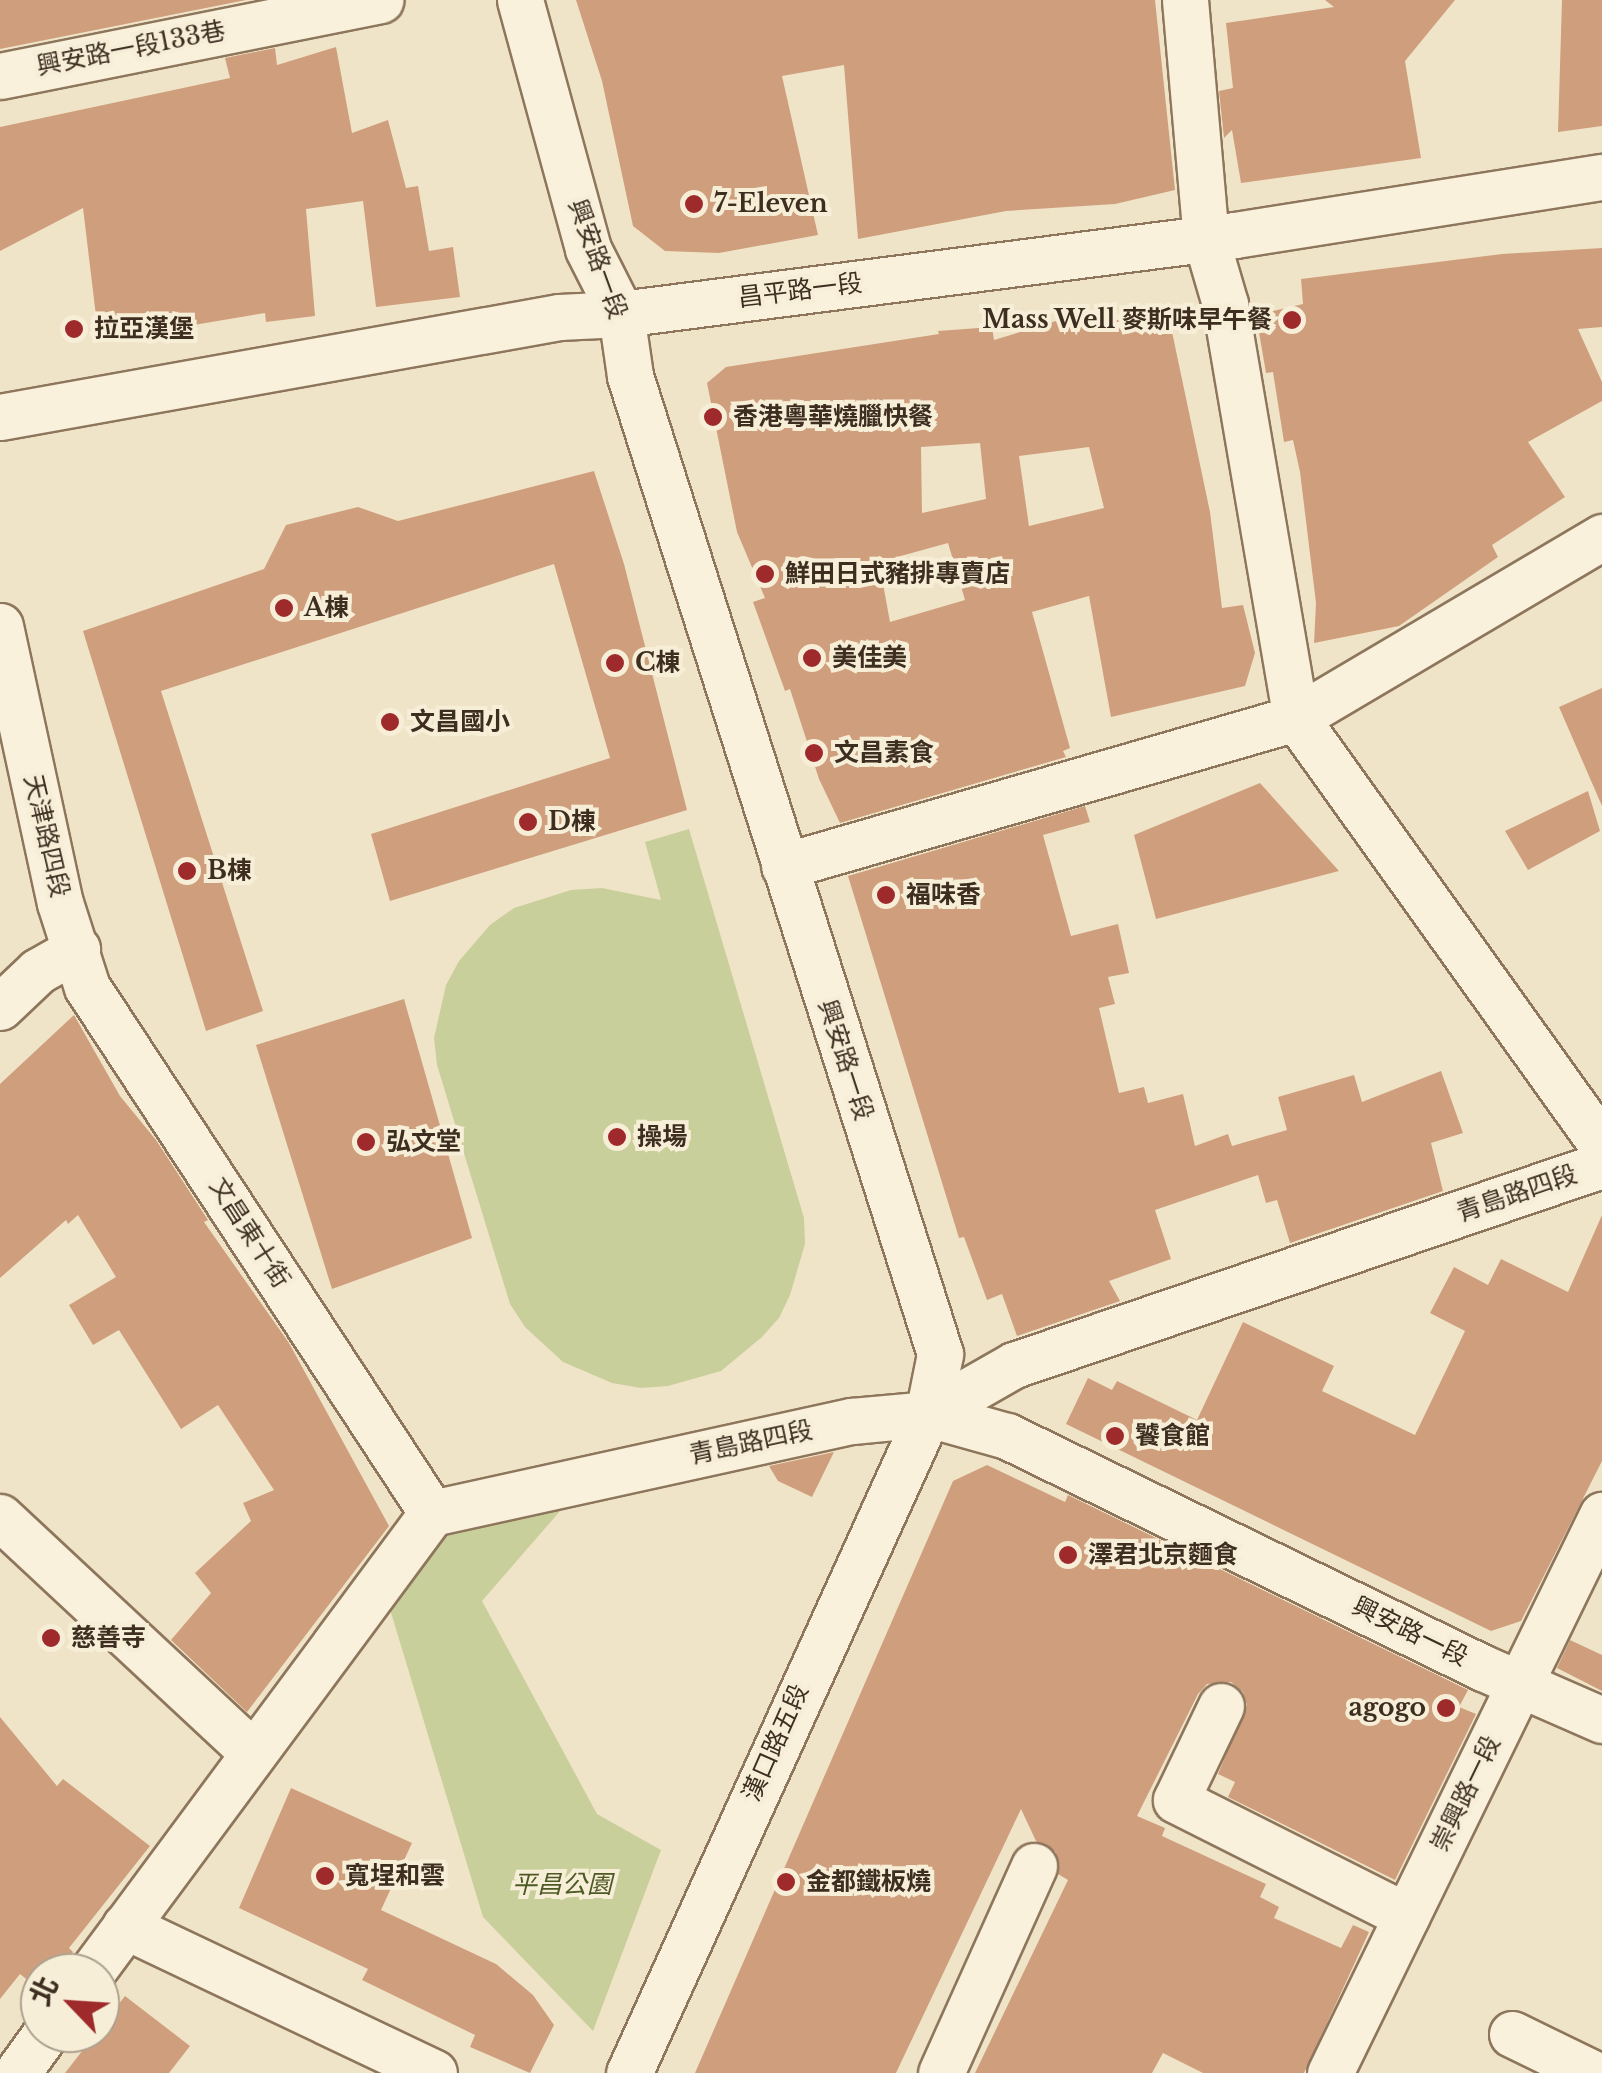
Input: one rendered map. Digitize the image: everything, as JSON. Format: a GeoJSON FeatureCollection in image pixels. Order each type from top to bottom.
{"type":"FeatureCollection","features":[{"type":"Feature","properties":{"kind":"street","name":"興安路一段133巷"},"geometry":{"type":"LineString","coordinates":[[0,76],[380,0]]}},
{"type":"Feature","properties":{"kind":"street","name":"興安路一段"},"geometry":{"type":"LineString","coordinates":[[520,0],[588,249],[620,314],[630,376],[940,1354],[928,1414],[1007,1436],[1602,1720]]}},
{"type":"Feature","properties":{"kind":"street"},"geometry":{"type":"LineString","coordinates":[[1186,0],[1206,238],[1225,304],[1296,718],[1602,1145]]}},
{"type":"Feature","properties":{"kind":"street","name":"昌平路一段"},"geometry":{"type":"LineString","coordinates":[[0,417],[559,318],[620,314],[1206,238],[1602,177]]}},
{"type":"Feature","properties":{"kind":"street"},"geometry":{"type":"LineString","coordinates":[[784,866],[1296,718],[1602,537]]}},
{"type":"Feature","properties":{"kind":"street","name":"天津路四段"},"geometry":{"type":"LineString","coordinates":[[0,626],[60,904],[77,948]]}},
{"type":"Feature","properties":{"kind":"street"},"geometry":{"type":"LineString","coordinates":[[0,1007],[38,971],[77,948]]}},
{"type":"Feature","properties":{"kind":"street","name":"文昌東十街"},"geometry":{"type":"LineString","coordinates":[[77,948],[87,986],[432,1513]]}},
{"type":"Feature","properties":{"kind":"street","name":"青島路四段"},"geometry":{"type":"LineString","coordinates":[[432,1513],[852,1421],[928,1414],[1014,1366],[1602,1166]]}},
{"type":"Feature","properties":{"kind":"street","name":"漢口路五段"},"geometry":{"type":"LineString","coordinates":[[629,2073],[928,1414]]}},
{"type":"Feature","properties":{"kind":"street"},"geometry":{"type":"LineString","coordinates":[[106,1953],[432,1513]]}},
{"type":"Feature","properties":{"kind":"street","name":"崇興路一段"},"geometry":{"type":"LineString","coordinates":[[1330,2073],[1602,1515]]}},
{"type":"Feature","properties":{"kind":"street"},"geometry":{"type":"LineString","coordinates":[[0,1517],[252,1752]]}},
{"type":"Feature","properties":{"kind":"street"},"geometry":{"type":"LineString","coordinates":[[1222,1706],[1176,1800],[1406,1916]]}},
{"type":"Feature","properties":{"kind":"street"},"geometry":{"type":"LineString","coordinates":[[941,2073],[1034,1866]]}},
{"type":"Feature","properties":{"kind":"street"},"geometry":{"type":"LineString","coordinates":[[126,1926],[434,2073]]}},
{"type":"Feature","properties":{"kind":"street"},"geometry":{"type":"LineString","coordinates":[[1512,2034],[1592,2073]]}},
{"type":"Feature","properties":{"kind":"green space"},"geometry":{"type":"Polygon","coordinates":[[[689,829],[804,1218],[805,1244],[790,1295],[779,1318],[762,1337],[721,1371],[668,1386],[641,1388],[612,1383],[563,1362],[525,1327],[510,1304],[437,1065],[434,1038],[446,985],[459,961],[490,925],[514,908],[571,890],[602,888],[661,900],[645,842],[689,829]]]}},
{"type":"Feature","properties":{"kind":"green space","name":"平昌公園"},"geometry":{"type":"Polygon","coordinates":[[[574,1495],[482,1601],[597,1814],[661,1850],[593,2031],[483,1917],[386,1596],[435,1531],[574,1495]]]}},
{"type":"Feature","properties":{"kind":"building"},"geometry":{"type":"Polygon","coordinates":[[[0,0],[246,0],[0,49],[0,0]]]}},
{"type":"Feature","properties":{"kind":"building"},"geometry":{"type":"Polygon","coordinates":[[[576,0],[1155,0],[1175,190],[1115,204],[1006,211],[858,239],[844,65],[782,76],[818,235],[719,253],[665,251],[633,226],[602,81],[576,0]]]}},
{"type":"Feature","properties":{"kind":"building"},"geometry":{"type":"Polygon","coordinates":[[[1325,0],[1455,0],[1405,61],[1421,158],[1241,183],[1232,130],[1224,138],[1219,91],[1233,88],[1226,23],[1334,7],[1325,0]]]}},
{"type":"Feature","properties":{"kind":"building"},"geometry":{"type":"Polygon","coordinates":[[[1562,0],[1602,0],[1602,126],[1558,132],[1562,0]]]}},
{"type":"Feature","properties":{"kind":"building"},"geometry":{"type":"Polygon","coordinates":[[[336,47],[352,133],[388,120],[406,188],[418,186],[429,251],[453,247],[460,297],[376,307],[363,201],[306,209],[315,316],[266,322],[265,313],[99,341],[83,208],[0,251],[0,127],[230,78],[225,58],[275,48],[277,65],[336,47]]]}},
{"type":"Feature","properties":{"kind":"building"},"geometry":{"type":"Polygon","coordinates":[[[1602,248],[1602,327],[1578,329],[1602,382],[1602,401],[1528,442],[1565,497],[1492,545],[1498,557],[1399,626],[1314,643],[1316,603],[1300,472],[1293,440],[1284,442],[1273,372],[1266,373],[1256,315],[1303,304],[1301,279],[1502,254],[1602,248]]]}},
{"type":"Feature","properties":{"kind":"building"},"geometry":{"type":"Polygon","coordinates":[[[1154,314],[1171,327],[1210,512],[1222,608],[1243,605],[1255,653],[1245,686],[1111,717],[1089,596],[1032,612],[1070,748],[1063,751],[1066,757],[840,823],[819,779],[790,689],[785,691],[753,602],[765,598],[737,532],[707,383],[726,367],[939,334],[938,331],[992,327],[994,340],[1069,317],[1071,327],[1154,314]],[[980,443],[921,447],[922,513],[986,499],[980,443]],[[1089,447],[1019,456],[1029,526],[1104,508],[1089,447]],[[948,543],[879,562],[890,622],[965,600],[948,543]]]}},
{"type":"Feature","properties":{"kind":"building"},"geometry":{"type":"Polygon","coordinates":[[[594,471],[624,564],[687,810],[390,901],[371,834],[610,758],[554,564],[161,691],[263,1011],[206,1031],[83,631],[264,569],[286,525],[358,507],[398,521],[594,471]]]}},
{"type":"Feature","properties":{"kind":"building"},"geometry":{"type":"Polygon","coordinates":[[[1602,688],[1602,806],[1559,707],[1602,688]]]}},
{"type":"Feature","properties":{"kind":"building"},"geometry":{"type":"Polygon","coordinates":[[[1260,783],[1339,871],[1156,919],[1134,835],[1260,783]]]}},
{"type":"Feature","properties":{"kind":"building"},"geometry":{"type":"Polygon","coordinates":[[[1588,791],[1600,831],[1528,870],[1505,831],[1588,791]]]}},
{"type":"Feature","properties":{"kind":"building"},"geometry":{"type":"Polygon","coordinates":[[[1085,806],[1090,822],[1043,835],[1071,936],[1118,924],[1129,973],[1108,977],[1115,1004],[1099,1008],[1119,1093],[1144,1087],[1148,1103],[1183,1094],[1195,1146],[1228,1134],[1232,1146],[1287,1130],[1278,1097],[1354,1075],[1362,1102],[1441,1071],[1463,1133],[1431,1143],[1443,1191],[1290,1243],[1277,1200],[1266,1203],[1258,1175],[1155,1210],[1171,1259],[1109,1281],[1120,1301],[1017,1336],[1002,1294],[987,1300],[964,1237],[959,1238],[848,876],[1085,806]]]}},
{"type":"Feature","properties":{"kind":"building","name":"弘文堂"},"geometry":{"type":"Polygon","coordinates":[[[404,999],[472,1238],[332,1289],[256,1045],[404,999]]]}},
{"type":"Feature","properties":{"kind":"building"},"geometry":{"type":"Polygon","coordinates":[[[74,1015],[120,1096],[156,1140],[208,1220],[204,1222],[289,1343],[389,1526],[247,1712],[171,1640],[211,1593],[195,1573],[251,1521],[243,1503],[274,1490],[218,1405],[181,1429],[119,1330],[93,1345],[69,1305],[116,1277],[78,1215],[68,1224],[66,1220],[0,1278],[0,1084],[74,1015]]]}},
{"type":"Feature","properties":{"kind":"building"},"geometry":{"type":"Polygon","coordinates":[[[1602,1215],[1602,1461],[1521,1621],[1491,1631],[1066,1424],[1088,1378],[1112,1390],[1117,1381],[1197,1420],[1243,1322],[1334,1366],[1322,1391],[1415,1435],[1465,1331],[1430,1313],[1454,1267],[1488,1285],[1501,1259],[1568,1292],[1602,1215]]]}},
{"type":"Feature","properties":{"kind":"building"},"geometry":{"type":"Polygon","coordinates":[[[834,1452],[812,1497],[778,1481],[769,1466],[834,1452]]]}},
{"type":"Feature","properties":{"kind":"building"},"geometry":{"type":"Polygon","coordinates":[[[987,1465],[1065,1502],[1068,1495],[1468,1690],[1459,1707],[1476,1714],[1395,1880],[1228,1797],[1235,1782],[1218,1774],[1247,1705],[1243,1692],[1231,1682],[1207,1684],[1198,1694],[1137,1816],[1165,1828],[1162,1836],[1266,1884],[1260,1897],[1279,1907],[1274,1918],[1341,1948],[1353,1925],[1369,1932],[1304,2073],[1203,2073],[1163,2053],[1152,2073],[975,2073],[1068,1880],[1058,1874],[1056,1852],[1036,1841],[1021,1809],[896,2073],[695,2073],[953,1481],[987,1465]]]}},
{"type":"Feature","properties":{"kind":"building"},"geometry":{"type":"Polygon","coordinates":[[[1570,1640],[1602,1655],[1602,1691],[1557,1668],[1570,1640]]]}},
{"type":"Feature","properties":{"kind":"building"},"geometry":{"type":"Polygon","coordinates":[[[0,1717],[57,1786],[63,1779],[150,1846],[69,1948],[72,1953],[20,1953],[20,1974],[0,1999],[0,1717]]]}},
{"type":"Feature","properties":{"kind":"building"},"geometry":{"type":"Polygon","coordinates":[[[291,1788],[412,1843],[381,1910],[496,1964],[533,1995],[554,2025],[530,2073],[470,2047],[475,2035],[362,1980],[368,1969],[239,1908],[291,1788]]]}},
{"type":"Feature","properties":{"kind":"building"},"geometry":{"type":"Polygon","coordinates":[[[125,1996],[190,2046],[169,2073],[65,2073],[81,2053],[120,2053],[120,2002],[125,1996]]]}},
{"type":"Feature","properties":{"kind":"place","name":"7-Eleven"},"geometry":{"type":"Point","coordinates":[694,204]}},
{"type":"Feature","properties":{"kind":"place","name":"Mass Well 麥斯味早午餐"},"geometry":{"type":"Point","coordinates":[1292,320]}},
{"type":"Feature","properties":{"kind":"place","name":"拉亞漢堡"},"geometry":{"type":"Point","coordinates":[74,329]}},
{"type":"Feature","properties":{"kind":"place","name":"香港粵華燒臘快餐"},"geometry":{"type":"Point","coordinates":[713,417]}},
{"type":"Feature","properties":{"kind":"place","name":"鮮田日式豬排專賣店"},"geometry":{"type":"Point","coordinates":[765,574]}},
{"type":"Feature","properties":{"kind":"place","name":"A棟"},"geometry":{"type":"Point","coordinates":[284,608]}},
{"type":"Feature","properties":{"kind":"place","name":"美佳美"},"geometry":{"type":"Point","coordinates":[812,658]}},
{"type":"Feature","properties":{"kind":"place","name":"C棟"},"geometry":{"type":"Point","coordinates":[615,663]}},
{"type":"Feature","properties":{"kind":"place","name":"文昌國小"},"geometry":{"type":"Point","coordinates":[390,722]}},
{"type":"Feature","properties":{"kind":"place","name":"文昌素食"},"geometry":{"type":"Point","coordinates":[814,753]}},
{"type":"Feature","properties":{"kind":"place","name":"D棟"},"geometry":{"type":"Point","coordinates":[528,822]}},
{"type":"Feature","properties":{"kind":"place","name":"B棟"},"geometry":{"type":"Point","coordinates":[187,871]}},
{"type":"Feature","properties":{"kind":"place","name":"福味香"},"geometry":{"type":"Point","coordinates":[886,895]}},
{"type":"Feature","properties":{"kind":"place","name":"操場"},"geometry":{"type":"Point","coordinates":[617,1137]}},
{"type":"Feature","properties":{"kind":"place","name":"弘文堂"},"geometry":{"type":"Point","coordinates":[366,1142]}},
{"type":"Feature","properties":{"kind":"place","name":"饕食館"},"geometry":{"type":"Point","coordinates":[1115,1436]}},
{"type":"Feature","properties":{"kind":"place","name":"澤君北京麵食"},"geometry":{"type":"Point","coordinates":[1068,1555]}},
{"type":"Feature","properties":{"kind":"place","name":"慈善寺"},"geometry":{"type":"Point","coordinates":[51,1638]}},
{"type":"Feature","properties":{"kind":"place","name":"agogo"},"geometry":{"type":"Point","coordinates":[1446,1708]}},
{"type":"Feature","properties":{"kind":"place","name":"寬埕和雲"},"geometry":{"type":"Point","coordinates":[325,1876]}},
{"type":"Feature","properties":{"kind":"place","name":"金都鐵板燒"},"geometry":{"type":"Point","coordinates":[786,1882]}}]}
